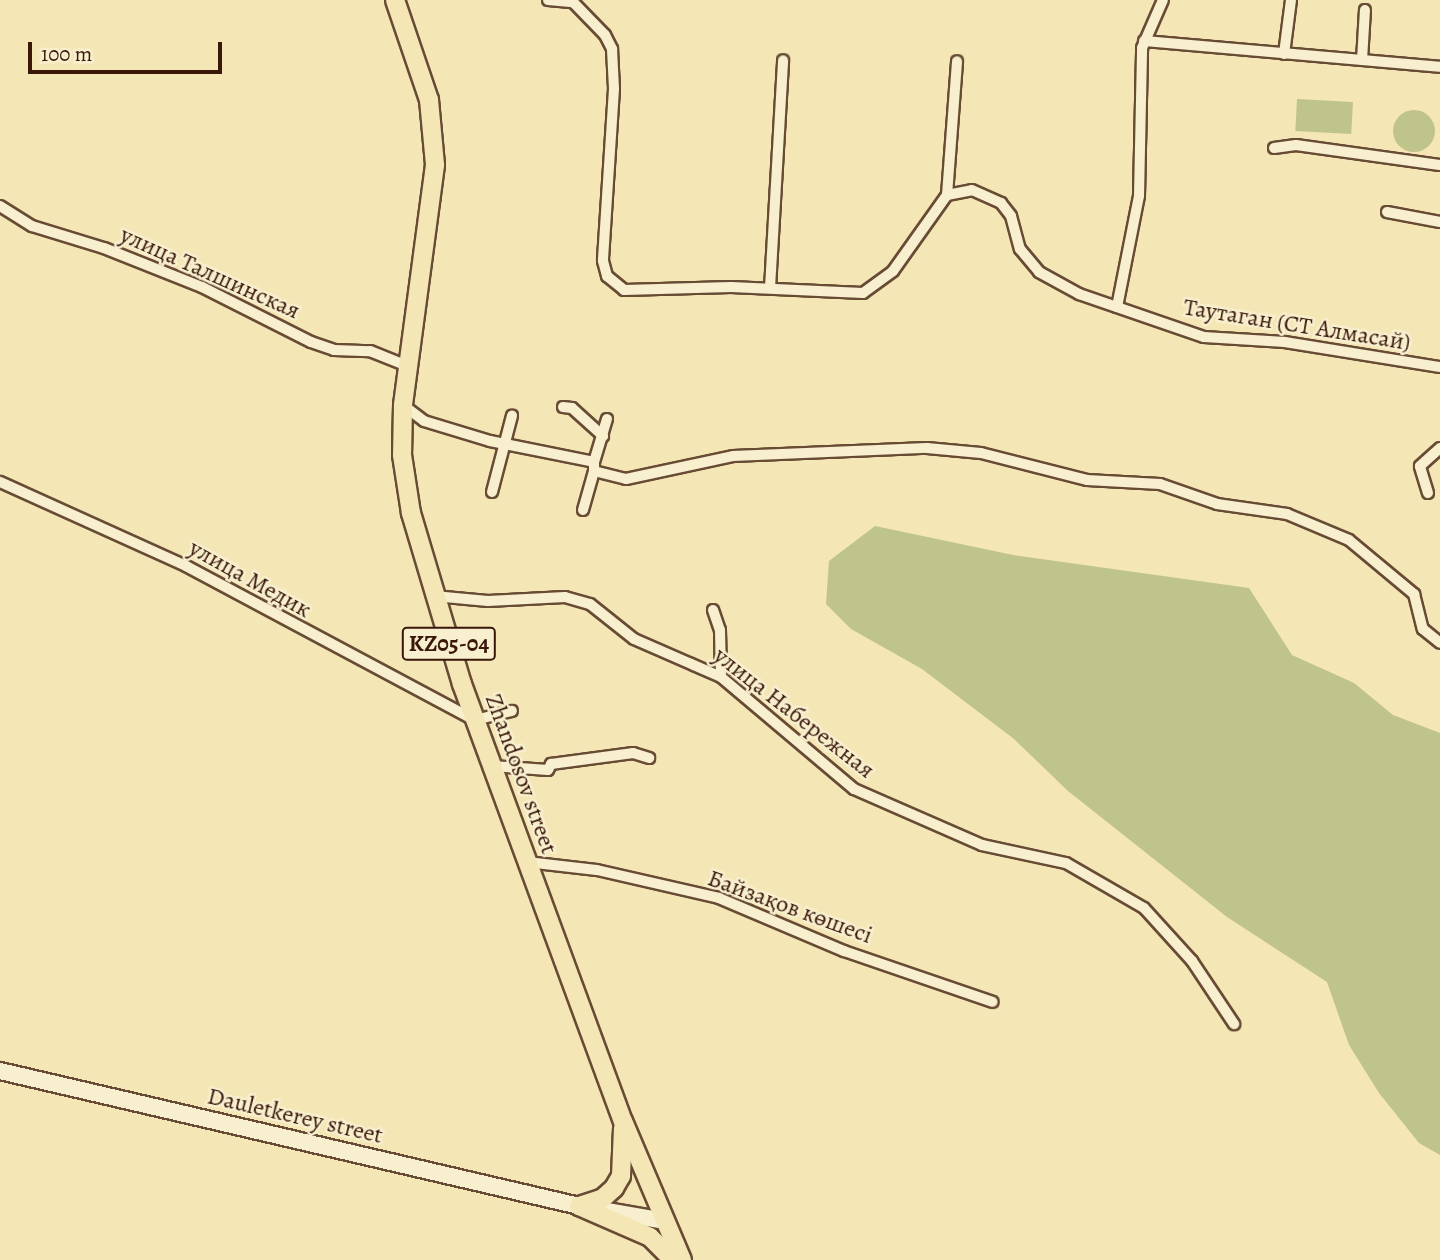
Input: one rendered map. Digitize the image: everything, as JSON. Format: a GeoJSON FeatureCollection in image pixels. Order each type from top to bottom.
{"type":"FeatureCollection","features":[{"type":"Feature","properties":{"kind":"main road","name":"Zhandosov street"},"geometry":{"type":"LineString","coordinates":[[395,0],[415,49],[429,100],[435,165],[403,405],[402,455],[409,502],[434,596],[475,720],[623,1121],[682,1260]]}},
{"type":"Feature","properties":{"kind":"main road","name":"Dauletkerey street"},"geometry":{"type":"LineString","coordinates":[[0,1071],[579,1206],[665,1221]]}},
{"type":"Feature","properties":{"kind":"main road"},"geometry":{"type":"LineString","coordinates":[[579,1206],[603,1198],[621,1176],[623,1121]]}},
{"type":"Feature","properties":{"kind":"main road"},"geometry":{"type":"LineString","coordinates":[[579,1206],[650,1237],[673,1260]]}},
{"type":"Feature","properties":{"kind":"street"},"geometry":{"type":"LineString","coordinates":[[548,0],[573,2],[605,35],[612,49],[614,89],[603,261],[613,284],[634,292],[770,288],[863,293],[893,271],[947,195],[957,61]]}},
{"type":"Feature","properties":{"kind":"street"},"geometry":{"type":"LineString","coordinates":[[1116,307],[1139,196],[1138,97],[1144,41],[1163,0]]}},
{"type":"Feature","properties":{"kind":"street"},"geometry":{"type":"LineString","coordinates":[[1284,54],[1291,0]]}},
{"type":"Feature","properties":{"kind":"street"},"geometry":{"type":"LineString","coordinates":[[1362,60],[1364,10]]}},
{"type":"Feature","properties":{"kind":"street"},"geometry":{"type":"LineString","coordinates":[[1144,41],[1440,67]]}},
{"type":"Feature","properties":{"kind":"street"},"geometry":{"type":"LineString","coordinates":[[770,288],[783,60]]}},
{"type":"Feature","properties":{"kind":"street"},"geometry":{"type":"LineString","coordinates":[[1274,148],[1296,145],[1440,165]]}},
{"type":"Feature","properties":{"kind":"street","name":"Таутаган (СТ Алмасай)"},"geometry":{"type":"LineString","coordinates":[[947,195],[972,190],[993,196],[1011,216],[1020,249],[1039,272],[1079,294],[1116,307],[1204,337],[1285,342],[1440,367]]}},
{"type":"Feature","properties":{"kind":"street","name":"улица Талшинская"},"geometry":{"type":"LineString","coordinates":[[0,206],[32,226],[104,248],[202,287],[311,342],[334,350],[370,351],[407,366]]}},
{"type":"Feature","properties":{"kind":"street"},"geometry":{"type":"LineString","coordinates":[[1387,212],[1440,222]]}},
{"type":"Feature","properties":{"kind":"street"},"geometry":{"type":"LineString","coordinates":[[403,405],[424,421],[639,479],[733,456],[927,448],[981,453],[1087,480],[1160,484],[1217,504],[1287,514],[1349,540],[1414,594],[1423,629],[1440,643]]}},
{"type":"Feature","properties":{"kind":"street"},"geometry":{"type":"LineString","coordinates":[[563,407],[572,408],[603,436]]}},
{"type":"Feature","properties":{"kind":"street"},"geometry":{"type":"LineString","coordinates":[[492,492],[512,416]]}},
{"type":"Feature","properties":{"kind":"street"},"geometry":{"type":"LineString","coordinates":[[583,510],[607,419]]}},
{"type":"Feature","properties":{"kind":"street"},"geometry":{"type":"LineString","coordinates":[[1428,493],[1420,466],[1440,448]]}},
{"type":"Feature","properties":{"kind":"street","name":"улица Медик"},"geometry":{"type":"LineString","coordinates":[[0,482],[203,576],[475,720]]}},
{"type":"Feature","properties":{"kind":"street","name":"улица Набережная"},"geometry":{"type":"LineString","coordinates":[[434,596],[459,601],[578,600],[590,604],[634,639],[721,677],[854,789],[982,845],[1066,863],[1144,908],[1192,961],[1234,1024]]}},
{"type":"Feature","properties":{"kind":"street"},"geometry":{"type":"LineString","coordinates":[[713,610],[720,630],[721,677]]}},
{"type":"Feature","properties":{"kind":"street"},"geometry":{"type":"LineString","coordinates":[[475,720],[512,711]]}},
{"type":"Feature","properties":{"kind":"street"},"geometry":{"type":"LineString","coordinates":[[492,766],[548,770],[551,764],[633,753],[649,758]]}},
{"type":"Feature","properties":{"kind":"street","name":"Байзақов көшесі"},"geometry":{"type":"LineString","coordinates":[[527,862],[597,870],[719,898],[844,951],[993,1002]]}},
{"type":"Feature","properties":{"kind":"green space"},"geometry":{"type":"Polygon","coordinates":[[[1297,99],[1353,102],[1351,134],[1295,131],[1297,99]]]}},
{"type":"Feature","properties":{"kind":"green space"},"geometry":{"type":"Polygon","coordinates":[[[1414,110],[1429,116],[1435,131],[1429,146],[1414,152],[1399,146],[1393,131],[1399,116],[1414,110]]]}},
{"type":"Feature","properties":{"kind":"green space"},"geometry":{"type":"Polygon","coordinates":[[[875,526],[1013,555],[1249,588],[1292,655],[1354,683],[1393,715],[1440,733],[1440,1155],[1419,1143],[1379,1093],[1349,1045],[1327,982],[1227,917],[1068,791],[1014,739],[922,669],[851,629],[826,604],[829,561],[875,526]]]}}]}
